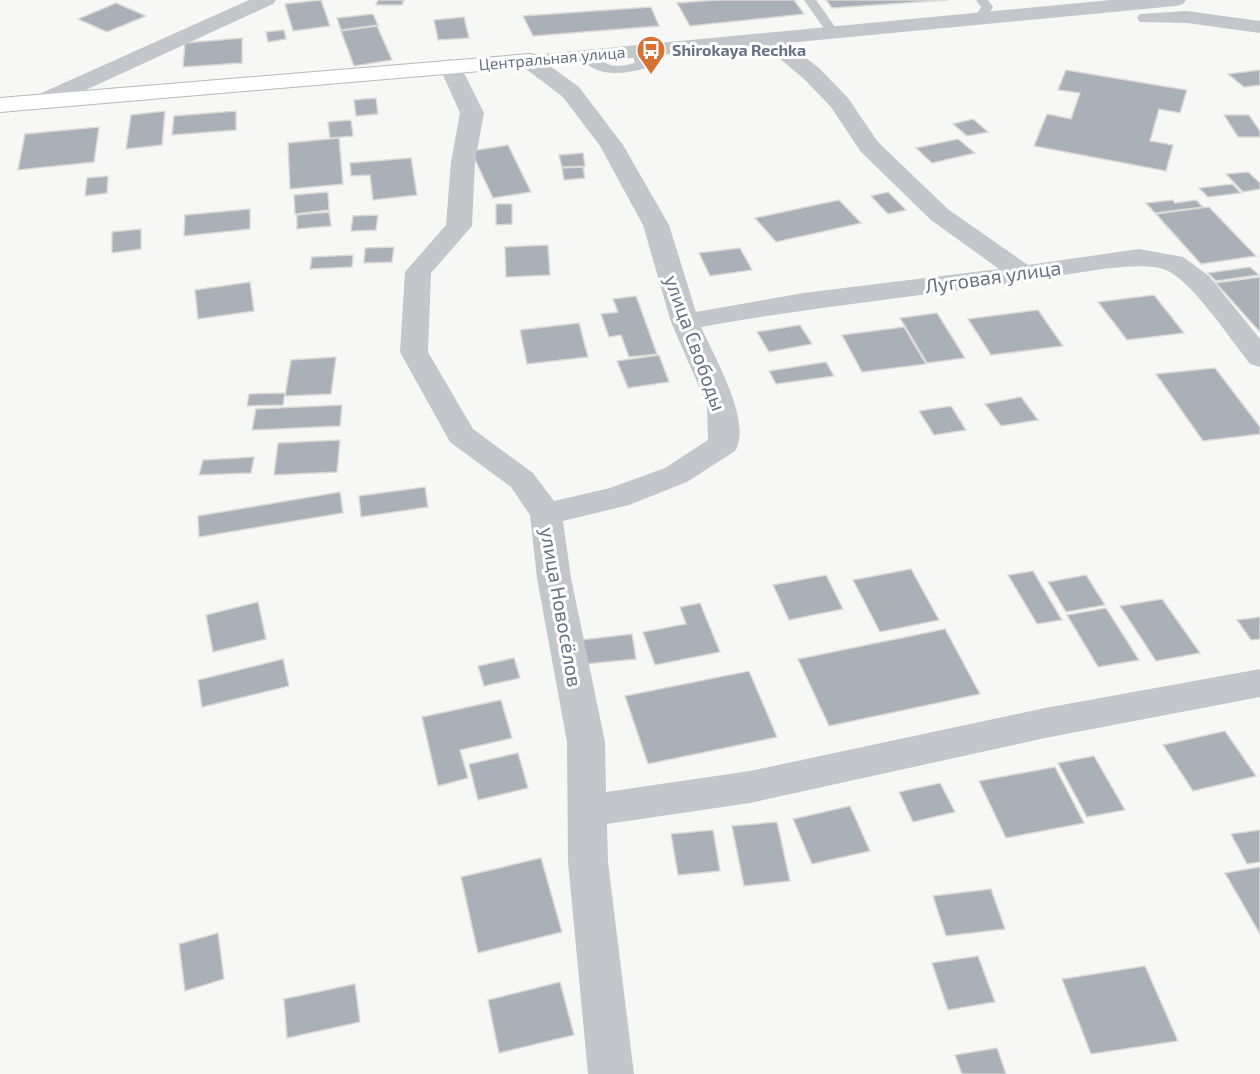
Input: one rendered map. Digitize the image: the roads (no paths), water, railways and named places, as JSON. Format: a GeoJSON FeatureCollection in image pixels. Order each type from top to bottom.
{"type":"FeatureCollection","features":[{"type":"Feature","properties":{"kind":"street"},"geometry":{"type":"LineString","coordinates":[[45,100],[266,0]]}},
{"type":"Feature","properties":{"kind":"street","name":"Центральная улица"},"geometry":{"type":"LineString","coordinates":[[0,105],[530,61],[768,38],[981,10],[1176,0]]}},
{"type":"Feature","properties":{"kind":"street"},"geometry":{"type":"LineString","coordinates":[[981,10],[1021,23],[1187,17],[1260,27]]}},
{"type":"Feature","properties":{"kind":"street"},"geometry":{"type":"LineString","coordinates":[[768,38],[812,74],[840,103],[869,147],[940,215],[1023,274]]}},
{"type":"Feature","properties":{"kind":"street","name":"улица Свободы"},"geometry":{"type":"LineString","coordinates":[[530,61],[571,92],[611,145],[656,225],[685,322],[722,405],[724,444],[666,478],[618,497],[546,514]]}},
{"type":"Feature","properties":{"kind":"street","name":"улица Новосёлов"},"geometry":{"type":"LineString","coordinates":[[450,66],[472,113],[463,162],[459,226],[418,272],[414,352],[461,435],[522,480],[546,514],[554,578],[586,742],[588,861],[611,1074]]}},
{"type":"Feature","properties":{"kind":"street","name":"Луговая улица"},"geometry":{"type":"LineString","coordinates":[[685,322],[803,301],[1139,257],[1174,263],[1199,282],[1260,358]]}},
{"type":"Feature","properties":{"kind":"street"},"geometry":{"type":"LineString","coordinates":[[587,811],[750,787],[1045,723],[1260,683]]}},
{"type":"Feature","properties":{"kind":"lane"},"geometry":{"type":"LineString","coordinates":[[810,0],[832,31]]}},
{"type":"Feature","properties":{"kind":"place","name":"Shirokaya Rechka"},"geometry":{"type":"Point","coordinates":[651,76]}}]}
